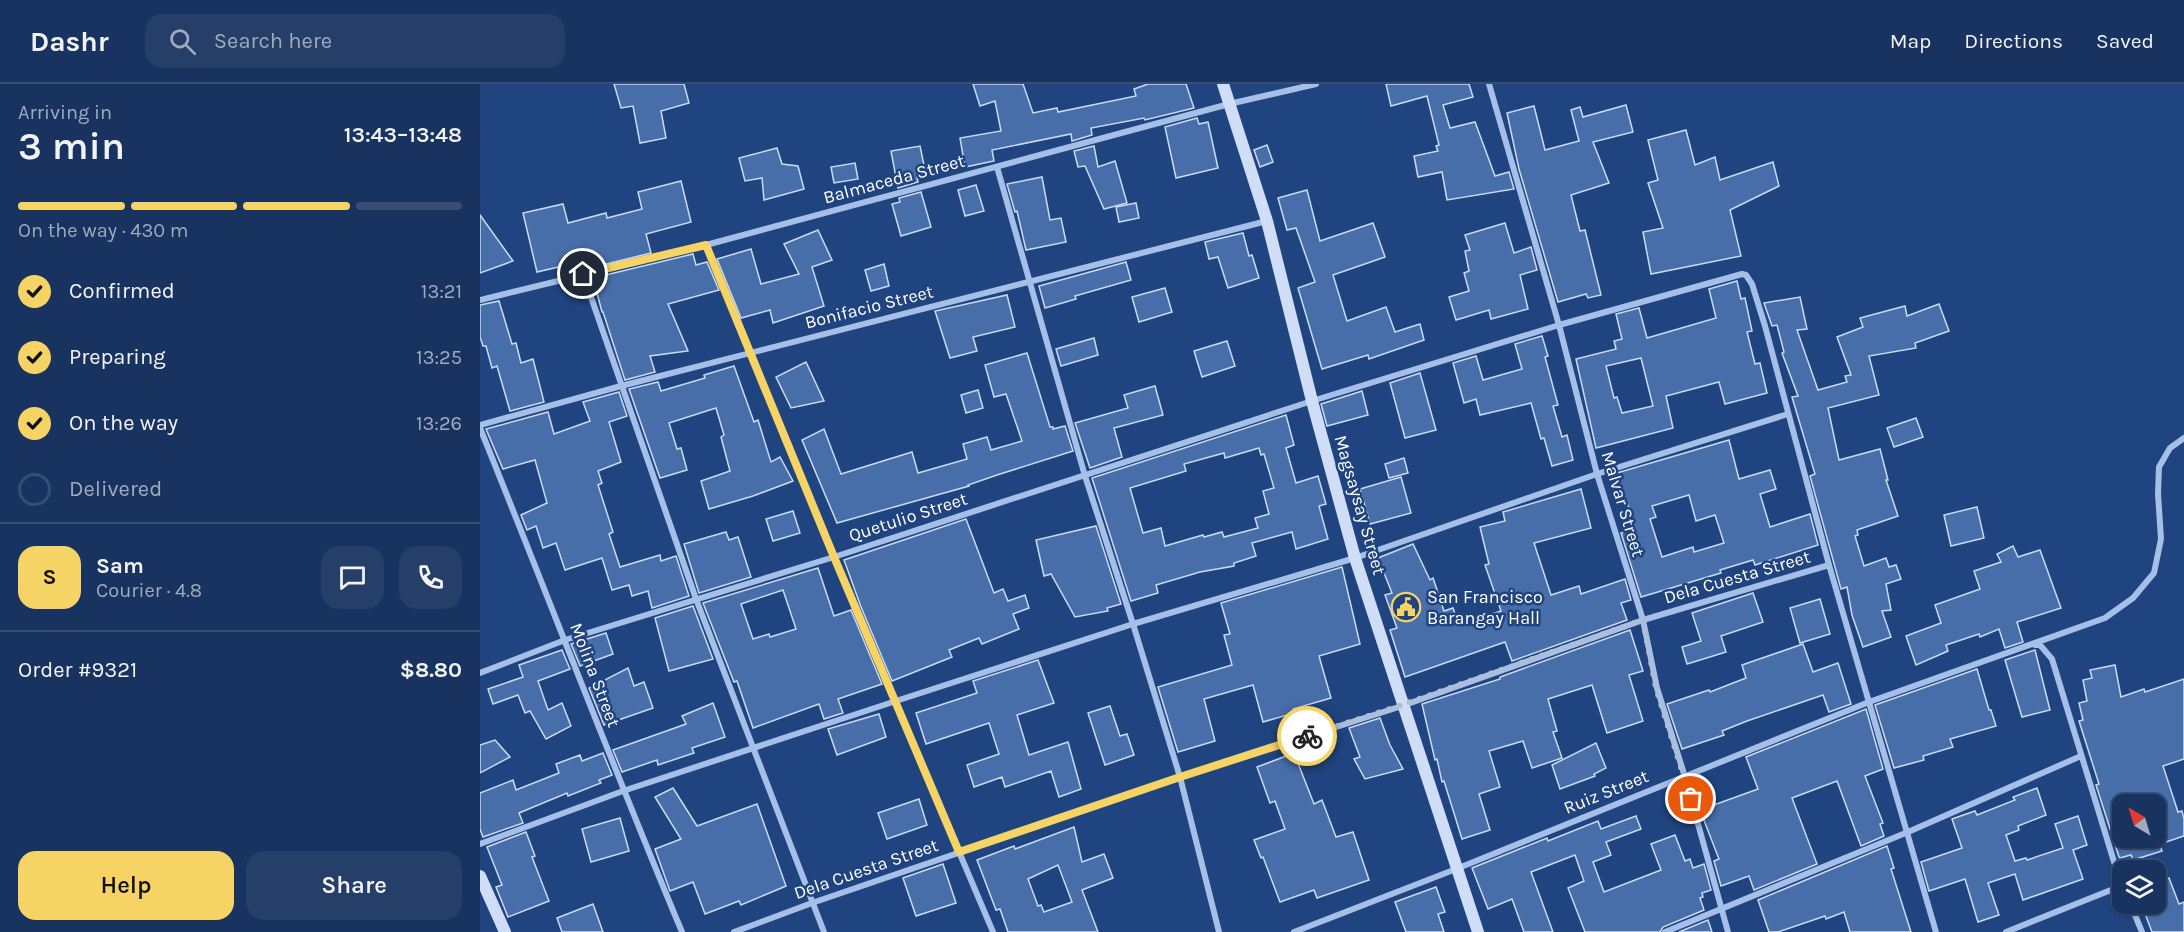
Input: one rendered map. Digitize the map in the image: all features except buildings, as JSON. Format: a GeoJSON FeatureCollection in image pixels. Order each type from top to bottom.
{"type":"FeatureCollection","features":[{"type":"Feature","properties":{"kind":"main road","name":"Magsaysay Street"},"geometry":{"type":"LineString","coordinates":[[1222,84],[1266,221],[1355,558],[1478,932]]}},
{"type":"Feature","properties":{"kind":"main road"},"geometry":{"type":"LineString","coordinates":[[480,876],[505,932]]}},
{"type":"Feature","properties":{"kind":"street","name":"Balmaceda Street"},"geometry":{"type":"LineString","coordinates":[[480,300],[706,245],[1229,104],[1316,84]]}},
{"type":"Feature","properties":{"kind":"street","name":"Malvar Street"},"geometry":{"type":"LineString","coordinates":[[1489,84],[1559,325],[1597,474],[1643,620],[1656,688],[1685,777],[1728,932]]}},
{"type":"Feature","properties":{"kind":"street"},"geometry":{"type":"LineString","coordinates":[[997,167],[1085,476],[1180,777],[1219,932]]}},
{"type":"Feature","properties":{"kind":"street","name":"Bonifacio Street"},"geometry":{"type":"LineString","coordinates":[[480,427],[750,352],[1266,221]]}},
{"type":"Feature","properties":{"kind":"street"},"geometry":{"type":"LineString","coordinates":[[706,245],[834,557],[993,932]]}},
{"type":"Feature","properties":{"kind":"street"},"geometry":{"type":"LineString","coordinates":[[583,274],[696,599],[824,932]]}},
{"type":"Feature","properties":{"kind":"street","name":"Quetulio Street"},"geometry":{"type":"LineString","coordinates":[[480,673],[565,640],[834,557],[1312,401],[1559,325],[1742,274],[1746,275],[1752,284],[1766,326],[1788,414]]}},
{"type":"Feature","properties":{"kind":"street"},"geometry":{"type":"LineString","coordinates":[[480,844],[623,791],[753,748],[1133,624],[1355,558],[1597,474],[1788,414],[1829,565],[1936,932]]}},
{"type":"Feature","properties":{"kind":"street","name":"Molina Street"},"geometry":{"type":"LineString","coordinates":[[480,427],[623,791],[682,932]]}},
{"type":"Feature","properties":{"kind":"street","name":"Ruiz Street"},"geometry":{"type":"LineString","coordinates":[[1294,932],[1869,702],[2105,618],[2133,598],[2154,573],[2161,539],[2159,467],[2170,448],[2184,438]]}},
{"type":"Feature","properties":{"kind":"street","name":"Dela Cuesta Street"},"geometry":{"type":"LineString","coordinates":[[734,932],[959,852],[1402,705],[1643,620],[1829,565]]}},
{"type":"Feature","properties":{"kind":"street"},"geometry":{"type":"LineString","coordinates":[[2032,644],[2040,645],[2052,659],[2114,860]]}},
{"type":"Feature","properties":{"kind":"street"},"geometry":{"type":"LineString","coordinates":[[1665,932],[1908,832],[2081,756]]}},
{"type":"Feature","properties":{"kind":"street"},"geometry":{"type":"LineString","coordinates":[[2006,932],[2112,891]]}},
{"type":"Feature","properties":{"kind":"street"},"geometry":{"type":"LineString","coordinates":[[2135,914],[2142,932]]}},
{"type":"Feature","properties":{"kind":"way so far"},"geometry":{"type":"LineString","coordinates":[[1307,736],[1643,620],[1656,688],[1691,799]]}},
{"type":"Feature","properties":{"kind":"place","name":"San Francisco Barangay Hall"},"geometry":{"type":"Point","coordinates":[1406,607]}},
{"type":"Feature","properties":{"kind":"route"},"geometry":{"type":"LineString","coordinates":[[583,274],[706,245],[834,557],[959,852],[1307,736]]}}]}
